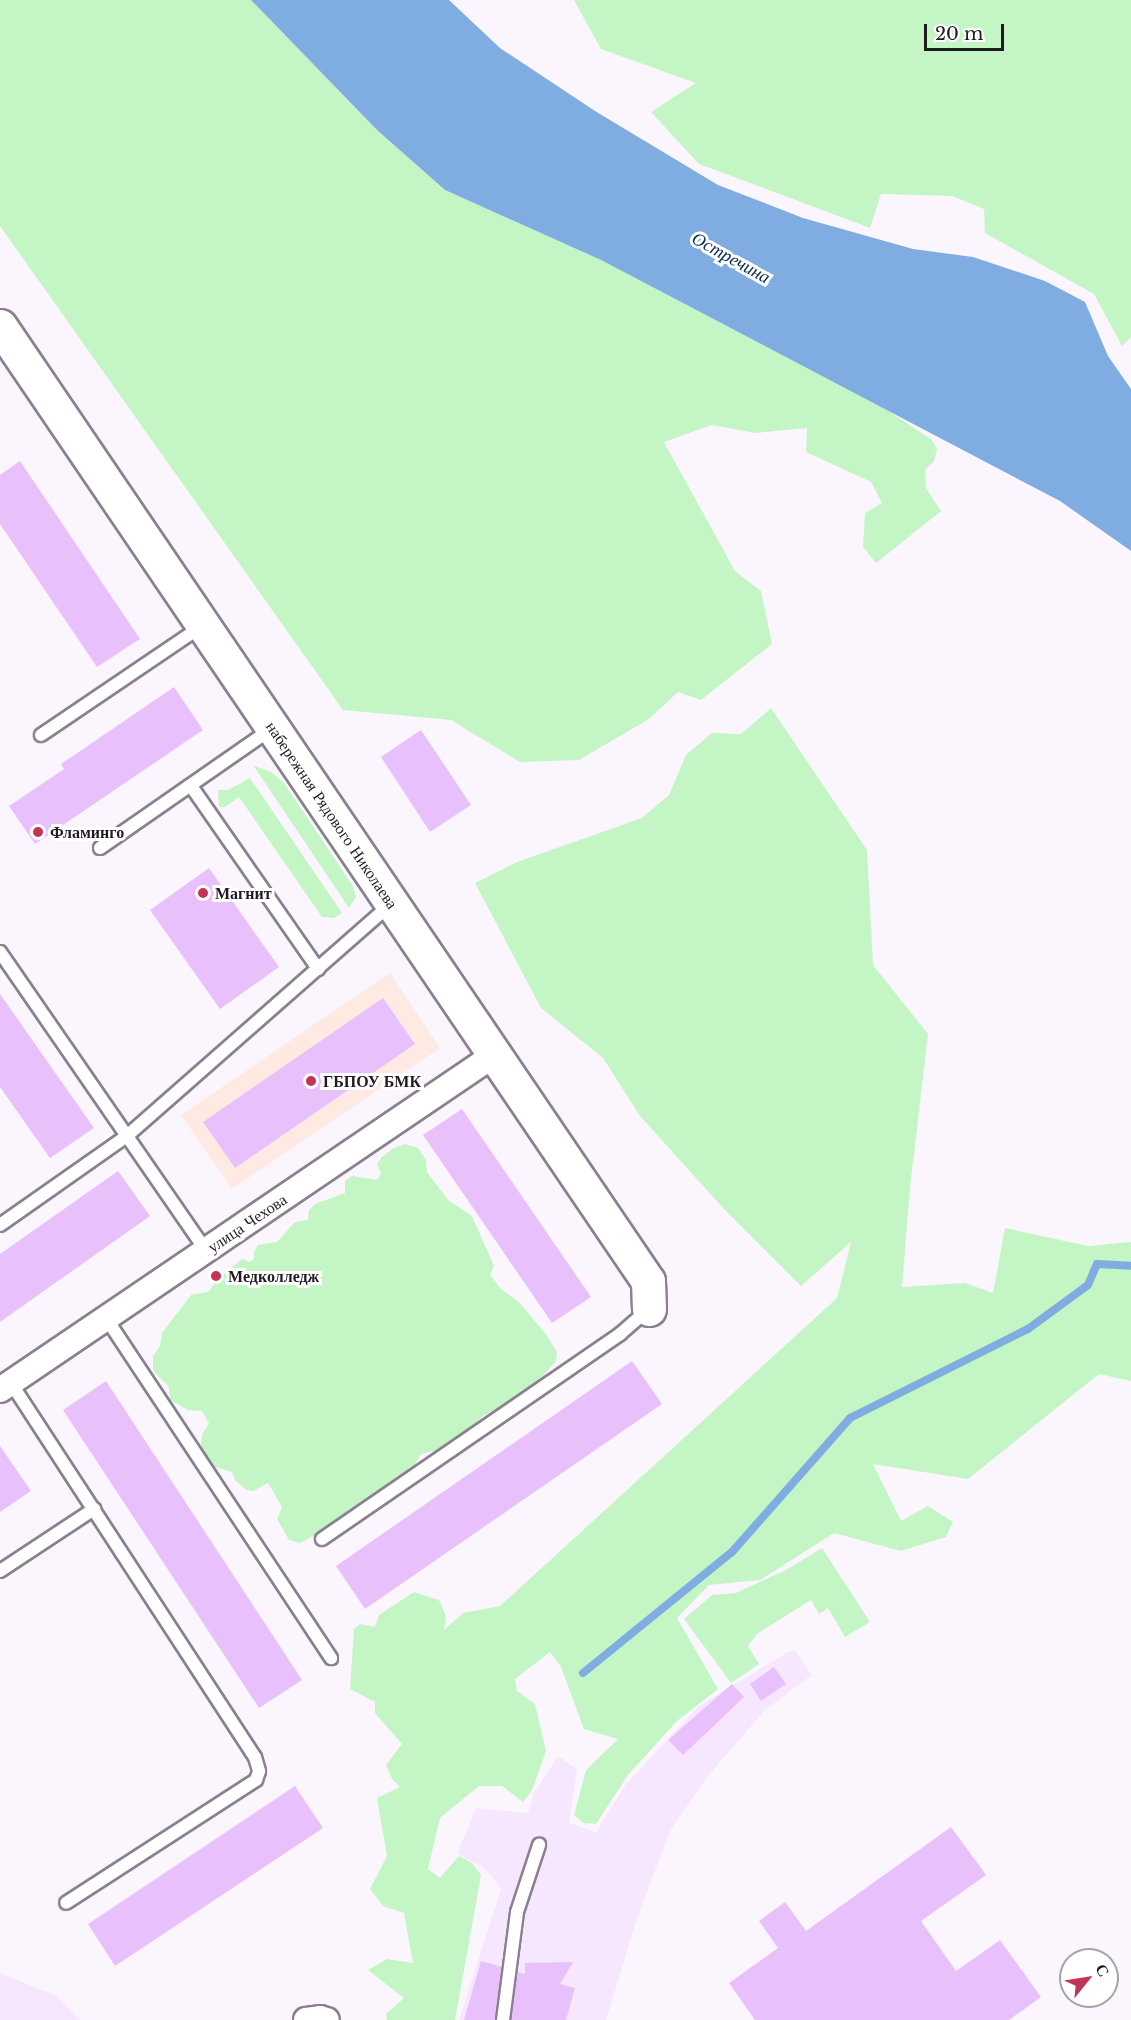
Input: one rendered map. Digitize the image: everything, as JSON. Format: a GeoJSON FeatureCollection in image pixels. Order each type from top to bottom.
{"type":"FeatureCollection","features":[{"type":"Feature","properties":{"kind":"street","name":"набережная Рядового Николаева"},"geometry":{"type":"LineString","coordinates":[[0,326],[648,1281],[649,1309]]}},
{"type":"Feature","properties":{"kind":"street","name":"улица Чехова"},"geometry":{"type":"LineString","coordinates":[[5,1387],[494,1055]]}},
{"type":"Feature","properties":{"kind":"street"},"geometry":{"type":"LineString","coordinates":[[306,2020],[320,2018],[327,2020]]}},
{"type":"Feature","properties":{"kind":"lane"},"geometry":{"type":"LineString","coordinates":[[41,735],[203,626]]}},
{"type":"Feature","properties":{"kind":"lane"},"geometry":{"type":"LineString","coordinates":[[100,848],[272,729]]}},
{"type":"Feature","properties":{"kind":"lane"},"geometry":{"type":"LineString","coordinates":[[191,786],[318,969]]}},
{"type":"Feature","properties":{"kind":"lane"},"geometry":{"type":"LineString","coordinates":[[0,1225],[129,1136],[392,904]]}},
{"type":"Feature","properties":{"kind":"lane"},"geometry":{"type":"LineString","coordinates":[[0,952],[129,1136],[206,1251]]}},
{"type":"Feature","properties":{"kind":"lane"},"geometry":{"type":"LineString","coordinates":[[322,1539],[620,1334],[649,1309]]}},
{"type":"Feature","properties":{"kind":"lane"},"geometry":{"type":"LineString","coordinates":[[106,1318],[331,1658]]}},
{"type":"Feature","properties":{"kind":"lane"},"geometry":{"type":"LineString","coordinates":[[5,1387],[94,1509],[255,1757],[259,1771],[255,1780],[66,1903]]}},
{"type":"Feature","properties":{"kind":"lane"},"geometry":{"type":"LineString","coordinates":[[0,1571],[94,1509]]}},
{"type":"Feature","properties":{"kind":"lane"},"geometry":{"type":"LineString","coordinates":[[503,2020],[517,1912],[539,1845]]}},
{"type":"Feature","properties":{"kind":"shaded area","name":"ГБПОУ БМК"},"geometry":{"type":"Polygon","coordinates":[[[390,973],[440,1048],[232,1189],[181,1115],[390,973]]]}},
{"type":"Feature","properties":{"kind":"shaded area"},"geometry":{"type":"Polygon","coordinates":[[[795,1651],[812,1675],[765,1710],[708,1776],[671,1829],[638,1915],[606,2020],[459,2020],[501,1889],[485,1868],[457,1854],[476,1808],[528,1813],[534,1793],[558,1756],[577,1769],[569,1823],[596,1832],[626,1784],[699,1706],[788,1652],[795,1651]]]}},
{"type":"Feature","properties":{"kind":"shaded area"},"geometry":{"type":"Polygon","coordinates":[[[0,1973],[57,1996],[81,2020],[0,2020],[0,1973]]]}},
{"type":"Feature","properties":{"kind":"green space"},"geometry":{"type":"Polygon","coordinates":[[[0,0],[251,0],[377,130],[445,190],[601,260],[887,410],[932,440],[937,449],[934,461],[925,470],[926,488],[941,511],[876,563],[863,547],[865,513],[882,503],[871,482],[806,452],[807,428],[755,433],[712,425],[664,442],[735,571],[761,591],[772,644],[701,700],[678,692],[649,719],[579,760],[520,762],[451,720],[343,710],[0,226],[0,0]]]}},
{"type":"Feature","properties":{"kind":"green space"},"geometry":{"type":"Polygon","coordinates":[[[574,0],[1131,0],[1131,337],[1122,346],[1094,294],[985,233],[984,209],[952,196],[881,194],[870,228],[699,164],[651,112],[696,83],[601,49],[574,0]]]}},
{"type":"Feature","properties":{"kind":"green space"},"geometry":{"type":"Polygon","coordinates":[[[771,708],[867,850],[873,965],[928,1034],[910,1188],[902,1287],[965,1283],[993,1293],[1005,1228],[1088,1246],[1131,1242],[1131,1381],[1099,1374],[968,1479],[873,1464],[901,1521],[928,1506],[953,1522],[946,1537],[901,1551],[834,1533],[760,1580],[709,1585],[677,1618],[718,1689],[677,1721],[628,1775],[596,1824],[583,1823],[574,1815],[586,1770],[618,1739],[584,1729],[561,1667],[550,1652],[515,1679],[517,1691],[535,1704],[546,1751],[532,1790],[523,1802],[502,1786],[479,1786],[440,1818],[428,1869],[440,1878],[459,1856],[472,1863],[481,1875],[455,2020],[387,2020],[386,2014],[404,1998],[368,1970],[387,1959],[413,1963],[404,1913],[383,1906],[370,1889],[387,1856],[377,1798],[400,1787],[392,1779],[386,1765],[402,1744],[375,1713],[375,1702],[350,1689],[354,1629],[360,1624],[375,1627],[379,1615],[414,1592],[439,1600],[446,1616],[444,1630],[463,1613],[500,1606],[837,1298],[851,1242],[801,1286],[724,1209],[640,1116],[603,1058],[541,1008],[475,883],[517,862],[642,818],[669,795],[686,755],[712,733],[741,734],[771,708]]]}},
{"type":"Feature","properties":{"kind":"green space"},"geometry":{"type":"Polygon","coordinates":[[[253,765],[271,772],[284,783],[353,886],[356,897],[349,908],[253,765]]]}},
{"type":"Feature","properties":{"kind":"green space"},"geometry":{"type":"Polygon","coordinates":[[[250,778],[342,913],[334,918],[322,917],[239,797],[225,807],[219,807],[218,790],[228,790],[250,778]]]}},
{"type":"Feature","properties":{"kind":"green space"},"geometry":{"type":"Polygon","coordinates":[[[405,1144],[418,1148],[426,1160],[427,1172],[448,1200],[472,1216],[494,1266],[490,1274],[500,1288],[520,1303],[548,1337],[557,1352],[556,1361],[540,1379],[502,1406],[483,1416],[463,1436],[443,1449],[421,1454],[407,1477],[385,1491],[375,1491],[360,1507],[336,1524],[300,1543],[289,1540],[277,1519],[282,1507],[268,1483],[253,1491],[246,1490],[235,1480],[232,1472],[209,1465],[201,1445],[202,1435],[209,1423],[202,1411],[188,1410],[170,1400],[169,1387],[153,1371],[153,1356],[160,1346],[162,1333],[191,1295],[208,1292],[219,1278],[242,1259],[249,1262],[254,1259],[254,1252],[258,1245],[277,1242],[295,1222],[308,1220],[309,1210],[315,1204],[345,1193],[345,1181],[352,1176],[377,1180],[381,1174],[377,1164],[382,1157],[394,1148],[405,1144]]]}},
{"type":"Feature","properties":{"kind":"green space"},"geometry":{"type":"Polygon","coordinates":[[[822,1548],[870,1622],[845,1637],[828,1608],[819,1614],[811,1600],[757,1634],[748,1646],[759,1664],[731,1683],[684,1619],[712,1595],[736,1593],[786,1570],[822,1548]]]}},
{"type":"Feature","properties":{"kind":"water","name":"Остречина"},"geometry":{"type":"Polygon","coordinates":[[[251,0],[449,0],[500,48],[595,111],[718,185],[803,218],[913,249],[973,257],[1045,281],[1085,302],[1108,356],[1131,389],[1131,551],[1060,501],[601,260],[445,190],[377,130],[251,0]]]}},
{"type":"Feature","properties":{"kind":"building"},"geometry":{"type":"Polygon","coordinates":[[[20,461],[140,639],[97,667],[0,524],[0,475],[20,461]]]}},
{"type":"Feature","properties":{"kind":"building"},"geometry":{"type":"Polygon","coordinates":[[[174,687],[203,730],[35,844],[9,806],[64,769],[61,764],[174,687]]]}},
{"type":"Feature","properties":{"kind":"building"},"geometry":{"type":"Polygon","coordinates":[[[421,730],[471,805],[430,832],[381,757],[421,730]]]}},
{"type":"Feature","properties":{"kind":"building"},"geometry":{"type":"Polygon","coordinates":[[[209,868],[279,967],[220,1009],[150,910],[209,868]]]}},
{"type":"Feature","properties":{"kind":"building"},"geometry":{"type":"Polygon","coordinates":[[[0,994],[94,1128],[50,1158],[0,1087],[0,994]]]}},
{"type":"Feature","properties":{"kind":"building"},"geometry":{"type":"Polygon","coordinates":[[[383,998],[415,1044],[235,1168],[203,1122],[383,998]]]}},
{"type":"Feature","properties":{"kind":"building"},"geometry":{"type":"Polygon","coordinates":[[[462,1109],[591,1297],[552,1323],[423,1135],[462,1109]]]}},
{"type":"Feature","properties":{"kind":"building"},"geometry":{"type":"Polygon","coordinates":[[[118,1171],[150,1216],[0,1322],[0,1254],[118,1171]]]}},
{"type":"Feature","properties":{"kind":"building"},"geometry":{"type":"Polygon","coordinates":[[[632,1361],[662,1404],[365,1609],[336,1566],[632,1361]]]}},
{"type":"Feature","properties":{"kind":"building"},"geometry":{"type":"Polygon","coordinates":[[[106,1381],[302,1680],[259,1708],[63,1410],[106,1381]]]}},
{"type":"Feature","properties":{"kind":"building"},"geometry":{"type":"Polygon","coordinates":[[[0,1446],[31,1491],[0,1512],[0,1446]]]}},
{"type":"Feature","properties":{"kind":"building"},"geometry":{"type":"Polygon","coordinates":[[[774,1667],[786,1684],[761,1701],[750,1684],[774,1667]]]}},
{"type":"Feature","properties":{"kind":"building"},"geometry":{"type":"Polygon","coordinates":[[[732,1684],[744,1697],[683,1755],[668,1740],[732,1684]]]}},
{"type":"Feature","properties":{"kind":"building"},"geometry":{"type":"Polygon","coordinates":[[[295,1786],[323,1828],[115,1966],[88,1924],[295,1786]]]}},
{"type":"Feature","properties":{"kind":"building"},"geometry":{"type":"Polygon","coordinates":[[[951,1827],[986,1875],[921,1921],[956,1971],[1000,1940],[1041,1997],[1009,2020],[755,2020],[729,1983],[778,1948],[759,1921],[785,1902],[806,1931],[951,1827]]]}},
{"type":"Feature","properties":{"kind":"building"},"geometry":{"type":"Polygon","coordinates":[[[481,1961],[502,1967],[495,2020],[464,2020],[481,1961]]]}},
{"type":"Feature","properties":{"kind":"building"},"geometry":{"type":"Polygon","coordinates":[[[573,1962],[560,1984],[575,1988],[566,2020],[511,2020],[518,1972],[525,1974],[525,1963],[573,1962]]]}},
{"type":"Feature","properties":{"kind":"waterway"},"geometry":{"type":"LineString","coordinates":[[583,1673],[732,1552],[850,1418],[1028,1329],[1088,1285],[1097,1264],[1131,1266]]}},
{"type":"Feature","properties":{"kind":"place","name":"Фламинго"},"geometry":{"type":"Point","coordinates":[38,832]}},
{"type":"Feature","properties":{"kind":"place","name":"Магнит"},"geometry":{"type":"Point","coordinates":[203,893]}},
{"type":"Feature","properties":{"kind":"place","name":"ГБПОУ БМК"},"geometry":{"type":"Point","coordinates":[311,1081]}},
{"type":"Feature","properties":{"kind":"place","name":"Медколледж"},"geometry":{"type":"Point","coordinates":[216,1276]}}]}
